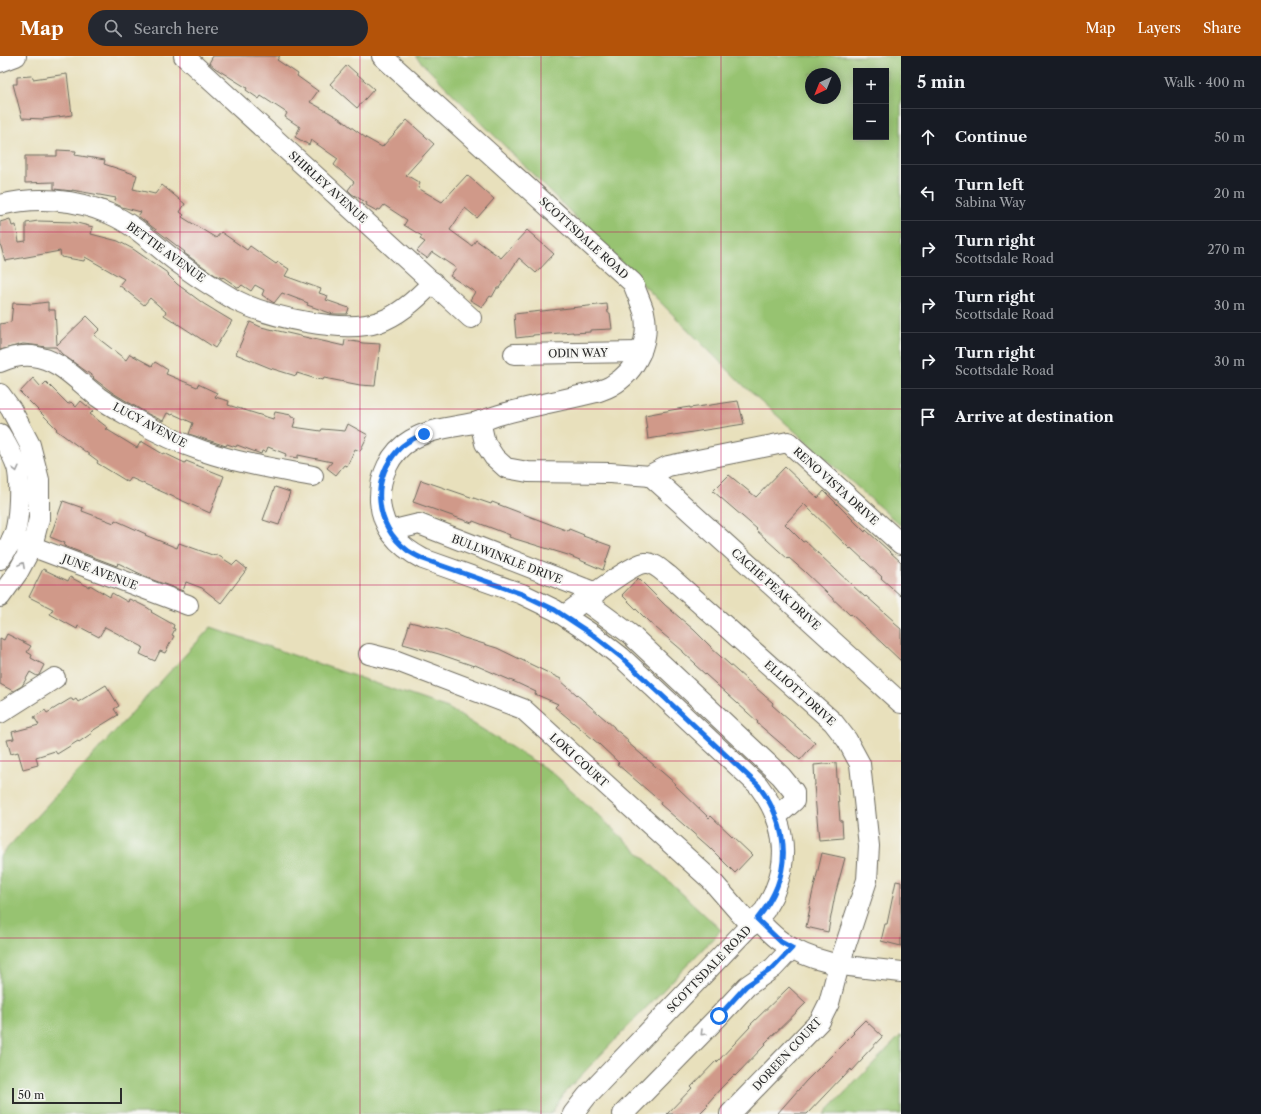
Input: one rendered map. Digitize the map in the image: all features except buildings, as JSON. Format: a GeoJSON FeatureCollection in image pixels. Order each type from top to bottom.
{"type":"FeatureCollection","features":[{"type":"Feature","properties":{"kind":"street"},"geometry":{"type":"LineString","coordinates":[[0,62],[16,56]]}},
{"type":"Feature","properties":{"kind":"street","name":"SHIRLEY AVENUE"},"geometry":{"type":"LineString","coordinates":[[184,56],[471,318]]}},
{"type":"Feature","properties":{"kind":"street","name":"SCOTTSDALE ROAD"},"geometry":{"type":"LineString","coordinates":[[382,56],[633,283],[644,313],[646,329],[641,352],[633,366],[622,378],[610,387],[596,392],[498,415],[480,422],[424,434],[410,440],[399,449],[389,462],[382,478],[380,507],[386,524],[395,539],[408,551],[423,559],[522,594],[564,615],[593,635],[621,657],[758,785],[769,799],[777,816],[782,834],[784,853],[781,873],[775,891],[765,910],[587,1096],[573,1114]]}},
{"type":"Feature","properties":{"kind":"street","name":"BETTIE AVENUE"},"geometry":{"type":"LineString","coordinates":[[0,205],[20,200],[45,200],[71,202],[93,207],[112,215],[132,227],[183,267],[236,300],[270,313],[307,322],[338,326],[362,326],[380,322],[395,315],[412,302],[433,282]]}},
{"type":"Feature","properties":{"kind":"street","name":"ODIN WAY"},"geometry":{"type":"LineString","coordinates":[[514,354],[641,352]]}},
{"type":"Feature","properties":{"kind":"street","name":"LUCY AVENUE"},"geometry":{"type":"LineString","coordinates":[[0,362],[10,357],[42,357],[57,363],[98,397],[134,419],[175,440],[204,451],[313,476]]}},
{"type":"Feature","properties":{"kind":"street"},"geometry":{"type":"LineString","coordinates":[[0,394],[11,409],[30,445],[39,480],[39,519],[32,546],[18,572],[0,597]]}},
{"type":"Feature","properties":{"kind":"street"},"geometry":{"type":"LineString","coordinates":[[480,422],[485,443],[494,457],[506,468],[528,472],[610,473],[651,476]]}},
{"type":"Feature","properties":{"kind":"street","name":"RENO VISTA DRIVE"},"geometry":{"type":"LineString","coordinates":[[651,476],[668,466],[788,442],[901,544]]}},
{"type":"Feature","properties":{"kind":"street"},"geometry":{"type":"LineString","coordinates":[[3,443],[30,445]]}},
{"type":"Feature","properties":{"kind":"street"},"geometry":{"type":"LineString","coordinates":[[0,559],[15,531],[20,495],[17,469],[3,443]]}},
{"type":"Feature","properties":{"kind":"street","name":"CACHE PEAK DRIVE"},"geometry":{"type":"LineString","coordinates":[[651,476],[901,703]]}},
{"type":"Feature","properties":{"kind":"street","name":"BULLWINKLE DRIVE"},"geometry":{"type":"LineString","coordinates":[[390,531],[419,524],[590,597],[782,776],[794,792],[794,802],[777,816]]}},
{"type":"Feature","properties":{"kind":"street","name":"JUNE AVENUE"},"geometry":{"type":"LineString","coordinates":[[12,539],[188,605]]}},
{"type":"Feature","properties":{"kind":"street","name":"ELLIOTT DRIVE"},"geometry":{"type":"LineString","coordinates":[[564,615],[638,564],[645,562],[654,565],[669,576],[833,722],[847,740],[860,764],[869,846],[867,880],[839,965]]}},
{"type":"Feature","properties":{"kind":"street","name":"LOKI COURT"},"geometry":{"type":"LineString","coordinates":[[369,654],[397,661],[523,709],[711,880],[754,922],[800,954],[820,961],[839,965],[901,972]]}},
{"type":"Feature","properties":{"kind":"street"},"geometry":{"type":"LineString","coordinates":[[0,713],[55,678]]}},
{"type":"Feature","properties":{"kind":"street"},"geometry":{"type":"LineString","coordinates":[[623,1114],[719,1016],[746,986],[773,968],[792,948]]}},
{"type":"Feature","properties":{"kind":"street","name":"DOREEN COURT"},"geometry":{"type":"LineString","coordinates":[[730,1114],[820,1021],[829,1003],[839,965]]}},
{"type":"Feature","properties":{"kind":"green space"},"geometry":{"type":"Polygon","coordinates":[[[415,56],[901,56],[901,526],[743,385],[415,56]]]}},
{"type":"Feature","properties":{"kind":"green space"},"geometry":{"type":"Polygon","coordinates":[[[211,627],[448,708],[553,773],[721,930],[565,1092],[551,1114],[0,1114],[0,856],[211,627]]]}},
{"type":"Feature","properties":{"kind":"green space"},"geometry":{"type":"Polygon","coordinates":[[[901,1035],[901,1114],[824,1114],[901,1035]]]}},
{"type":"Feature","properties":{"kind":"route"},"geometry":{"type":"LineString","coordinates":[[424,434],[410,440],[399,449],[389,462],[382,478],[380,507],[386,524],[395,539],[408,551],[423,559],[522,594],[555,610],[593,635],[621,657],[758,785],[769,799],[777,816],[782,834],[784,853],[781,873],[775,891],[765,910],[757,919],[781,942],[792,948],[773,968],[746,986],[719,1016]]}}]}
